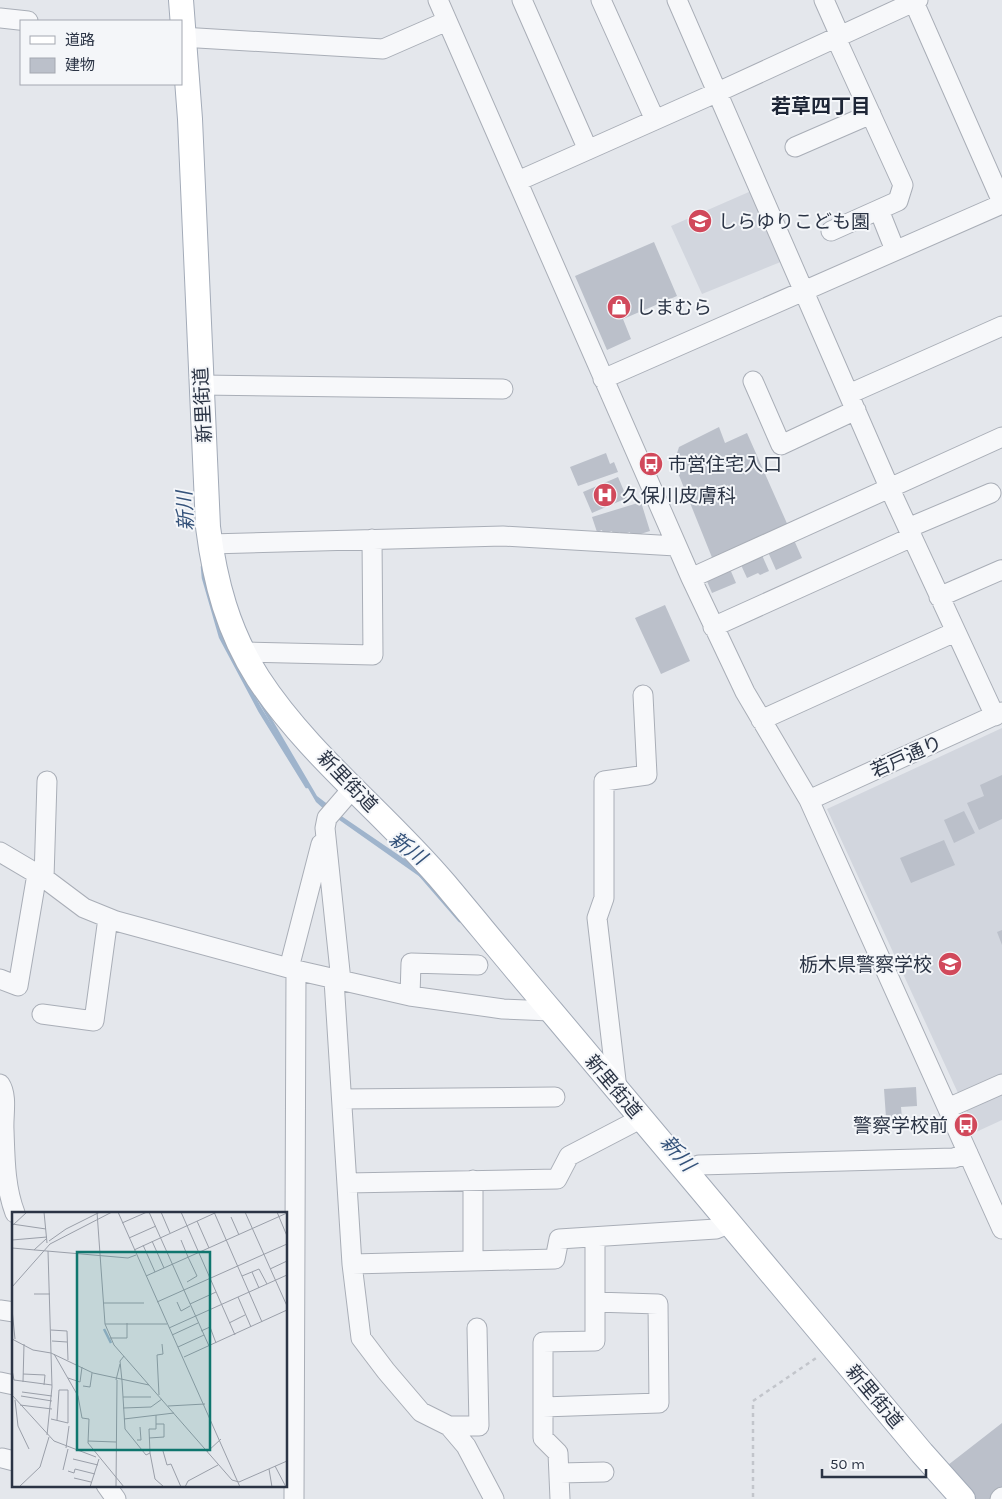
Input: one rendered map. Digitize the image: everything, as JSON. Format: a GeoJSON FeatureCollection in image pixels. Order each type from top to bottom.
{"type":"FeatureCollection","features":[{"type":"Feature","properties":{"kind":"main road","name":"新里街道"},"geometry":{"type":"LineString","coordinates":[[181,0],[190,119],[201,385],[210,544],[223,606],[243,652],[258,678],[278,706],[301,733],[443,881],[542,1011],[617,1089],[636,1121],[687,1171],[724,1226],[963,1499]]}},
{"type":"Feature","properties":{"kind":"street"},"geometry":{"type":"LineString","coordinates":[[438,0],[713,627],[736,676],[809,800],[1002,1229]]}},
{"type":"Feature","properties":{"kind":"street"},"geometry":{"type":"LineString","coordinates":[[522,0],[588,150]]}},
{"type":"Feature","properties":{"kind":"street"},"geometry":{"type":"LineString","coordinates":[[601,0],[655,120]]}},
{"type":"Feature","properties":{"kind":"street"},"geometry":{"type":"LineString","coordinates":[[677,0],[889,487],[955,632],[998,714]]}},
{"type":"Feature","properties":{"kind":"street"},"geometry":{"type":"LineString","coordinates":[[824,0],[870,114],[903,185],[898,201],[831,231]]}},
{"type":"Feature","properties":{"kind":"street"},"geometry":{"type":"LineString","coordinates":[[518,181],[718,92],[915,1],[1002,203],[603,379]]}},
{"type":"Feature","properties":{"kind":"street"},"geometry":{"type":"LineString","coordinates":[[0,18],[20,20]]}},
{"type":"Feature","properties":{"kind":"street"},"geometry":{"type":"LineString","coordinates":[[183,37],[383,49],[447,21]]}},
{"type":"Feature","properties":{"kind":"street"},"geometry":{"type":"LineString","coordinates":[[795,147],[870,114]]}},
{"type":"Feature","properties":{"kind":"street"},"geometry":{"type":"LineString","coordinates":[[879,210],[896,250]]}},
{"type":"Feature","properties":{"kind":"street"},"geometry":{"type":"LineString","coordinates":[[753,381],[781,445],[853,402],[1002,326]]}},
{"type":"Feature","properties":{"kind":"street"},"geometry":{"type":"LineString","coordinates":[[201,385],[503,389]]}},
{"type":"Feature","properties":{"kind":"street"},"geometry":{"type":"LineString","coordinates":[[691,578],[1002,437]]}},
{"type":"Feature","properties":{"kind":"street"},"geometry":{"type":"LineString","coordinates":[[713,627],[991,493]]}},
{"type":"Feature","properties":{"kind":"street"},"geometry":{"type":"LineString","coordinates":[[210,544],[503,536],[676,546]]}},
{"type":"Feature","properties":{"kind":"street"},"geometry":{"type":"LineString","coordinates":[[243,652],[373,655],[372,539]]}},
{"type":"Feature","properties":{"kind":"street"},"geometry":{"type":"LineString","coordinates":[[939,596],[1002,571]]}},
{"type":"Feature","properties":{"kind":"street"},"geometry":{"type":"LineString","coordinates":[[761,720],[955,632]]}},
{"type":"Feature","properties":{"kind":"street"},"geometry":{"type":"LineString","coordinates":[[617,1089],[597,918],[604,898],[604,781],[647,775],[643,694]]}},
{"type":"Feature","properties":{"kind":"street","name":"若戸通り"},"geometry":{"type":"LineString","coordinates":[[809,800],[998,714]]}},
{"type":"Feature","properties":{"kind":"street"},"geometry":{"type":"LineString","coordinates":[[0,980],[18,986],[40,876],[47,780]]}},
{"type":"Feature","properties":{"kind":"street"},"geometry":{"type":"LineString","coordinates":[[294,1499],[290,1437],[293,969],[330,817],[354,788]]}},
{"type":"Feature","properties":{"kind":"street"},"geometry":{"type":"LineString","coordinates":[[330,817],[342,1099],[352,1264],[361,1338],[421,1412],[449,1426],[466,1446],[494,1499]]}},
{"type":"Feature","properties":{"kind":"street"},"geometry":{"type":"LineString","coordinates":[[0,852],[40,876],[84,908],[108,918],[293,969],[410,996],[503,1009],[542,1011]]}},
{"type":"Feature","properties":{"kind":"street"},"geometry":{"type":"LineString","coordinates":[[42,1014],[94,1022],[108,918]]}},
{"type":"Feature","properties":{"kind":"street"},"geometry":{"type":"LineString","coordinates":[[410,996],[411,962],[478,965]]}},
{"type":"Feature","properties":{"kind":"street"},"geometry":{"type":"LineString","coordinates":[[0,1084],[4,1090],[4,1129],[9,1198],[15,1212]]}},
{"type":"Feature","properties":{"kind":"street"},"geometry":{"type":"LineString","coordinates":[[948,1108],[1002,1084]]}},
{"type":"Feature","properties":{"kind":"street"},"geometry":{"type":"LineString","coordinates":[[342,1099],[555,1097]]}},
{"type":"Feature","properties":{"kind":"street"},"geometry":{"type":"LineString","coordinates":[[347,1183],[557,1179],[569,1156],[636,1121]]}},
{"type":"Feature","properties":{"kind":"street"},"geometry":{"type":"LineString","coordinates":[[687,1171],[699,1165],[954,1158],[968,1153]]}},
{"type":"Feature","properties":{"kind":"street"},"geometry":{"type":"LineString","coordinates":[[473,1180],[473,1261]]}},
{"type":"Feature","properties":{"kind":"street"},"geometry":{"type":"LineString","coordinates":[[352,1264],[555,1259],[559,1239],[724,1226]]}},
{"type":"Feature","properties":{"kind":"street"},"geometry":{"type":"LineString","coordinates":[[560,1499],[558,1453],[543,1438],[543,1342],[596,1341],[595,1237]]}},
{"type":"Feature","properties":{"kind":"street"},"geometry":{"type":"LineString","coordinates":[[543,1407],[659,1403],[658,1304],[595,1302]]}},
{"type":"Feature","properties":{"kind":"street"},"geometry":{"type":"LineString","coordinates":[[449,1426],[479,1426],[477,1328]]}},
{"type":"Feature","properties":{"kind":"street"},"geometry":{"type":"LineString","coordinates":[[560,1473],[604,1472]]}},
{"type":"Feature","properties":{"kind":"street"},"geometry":{"type":"LineString","coordinates":[[107,1486],[116,1499]]}},
{"type":"Feature","properties":{"kind":"path"},"geometry":{"type":"LineString","coordinates":[[753,1497],[753,1401],[822,1355]]}},
{"type":"Feature","properties":{"kind":"shaded area"},"geometry":{"type":"Polygon","coordinates":[[[758,188],[788,259],[702,294],[671,226],[758,188]]]}},
{"type":"Feature","properties":{"kind":"shaded area","name":"栃木県警察学校"},"geometry":{"type":"Polygon","coordinates":[[[1002,728],[1002,1120],[976,1132],[827,809],[1002,728]]]}},
{"type":"Feature","properties":{"kind":"water"},"geometry":{"type":"Polygon","coordinates":[[[204,541],[249,680],[317,796],[330,806],[326,811],[316,802],[226,646],[210,599],[204,541]]]}},
{"type":"Feature","properties":{"kind":"water"},"geometry":{"type":"Polygon","coordinates":[[[337,813],[428,875],[423,879],[335,817],[337,813]]]}},
{"type":"Feature","properties":{"kind":"building","name":"しまむら"},"geometry":{"type":"Polygon","coordinates":[[[654,242],[677,296],[623,319],[631,339],[607,350],[575,276],[654,242]]]}},
{"type":"Feature","properties":{"kind":"building"},"geometry":{"type":"Polygon","coordinates":[[[719,427],[725,443],[747,433],[789,528],[713,560],[674,463],[679,447],[719,427]]]}},
{"type":"Feature","properties":{"kind":"building"},"geometry":{"type":"Polygon","coordinates":[[[606,453],[610,464],[614,462],[618,472],[578,486],[570,467],[606,453]]]}},
{"type":"Feature","properties":{"kind":"building","name":"久保川皮膚科"},"geometry":{"type":"Polygon","coordinates":[[[618,477],[627,498],[592,513],[583,492],[618,477]]]}},
{"type":"Feature","properties":{"kind":"building"},"geometry":{"type":"Polygon","coordinates":[[[641,502],[650,531],[631,537],[630,532],[621,535],[620,532],[613,534],[612,531],[603,534],[602,530],[597,532],[592,517],[641,502]]]}},
{"type":"Feature","properties":{"kind":"building"},"geometry":{"type":"Polygon","coordinates":[[[794,540],[802,558],[776,570],[768,552],[794,540]]]}},
{"type":"Feature","properties":{"kind":"building"},"geometry":{"type":"Polygon","coordinates":[[[761,553],[769,571],[747,578],[741,565],[761,553]]]}},
{"type":"Feature","properties":{"kind":"building"},"geometry":{"type":"Polygon","coordinates":[[[730,569],[736,583],[712,593],[706,579],[730,569]]]}},
{"type":"Feature","properties":{"kind":"building"},"geometry":{"type":"Polygon","coordinates":[[[665,605],[690,661],[661,674],[635,618],[665,605]]]}},
{"type":"Feature","properties":{"kind":"building"},"geometry":{"type":"Polygon","coordinates":[[[1002,775],[1002,819],[979,830],[967,803],[984,796],[980,785],[1002,775]]]}},
{"type":"Feature","properties":{"kind":"building"},"geometry":{"type":"Polygon","coordinates":[[[964,811],[975,833],[954,843],[944,820],[964,811]]]}},
{"type":"Feature","properties":{"kind":"building"},"geometry":{"type":"Polygon","coordinates":[[[944,840],[955,865],[911,883],[900,858],[944,840]]]}},
{"type":"Feature","properties":{"kind":"building"},"geometry":{"type":"Polygon","coordinates":[[[1002,930],[1002,945],[997,932],[1002,930]]]}},
{"type":"Feature","properties":{"kind":"building"},"geometry":{"type":"Polygon","coordinates":[[[916,1087],[917,1106],[901,1107],[902,1118],[886,1118],[884,1089],[916,1087]]]}},
{"type":"Feature","properties":{"kind":"building"},"geometry":{"type":"Polygon","coordinates":[[[1002,1423],[1002,1491],[994,1499],[974,1499],[948,1465],[1002,1423]]]}},
{"type":"Feature","properties":{"kind":"waterway","name":"新川"},"geometry":{"type":"LineString","coordinates":[[203,567],[204,578],[221,637],[260,710],[307,786]]}},
{"type":"Feature","properties":{"kind":"waterway","name":"新川"},"geometry":{"type":"LineString","coordinates":[[421,875],[460,920]]}},
{"type":"Feature","properties":{"kind":"place","name":"しらゆりこども園"},"geometry":{"type":"Point","coordinates":[700,221]}},
{"type":"Feature","properties":{"kind":"place","name":"しまむら"},"geometry":{"type":"Point","coordinates":[619,307]}},
{"type":"Feature","properties":{"kind":"place","name":"市営住宅入口"},"geometry":{"type":"Point","coordinates":[651,464]}},
{"type":"Feature","properties":{"kind":"place","name":"久保川皮膚科"},"geometry":{"type":"Point","coordinates":[605,495]}},
{"type":"Feature","properties":{"kind":"place","name":"栃木県警察学校"},"geometry":{"type":"Point","coordinates":[950,964]}},
{"type":"Feature","properties":{"kind":"place","name":"警察学校前"},"geometry":{"type":"Point","coordinates":[966,1125]}},
{"type":"Feature","properties":{"kind":"district","name":"若草四丁目"},"geometry":{"type":"Point","coordinates":[821,106]}}]}
